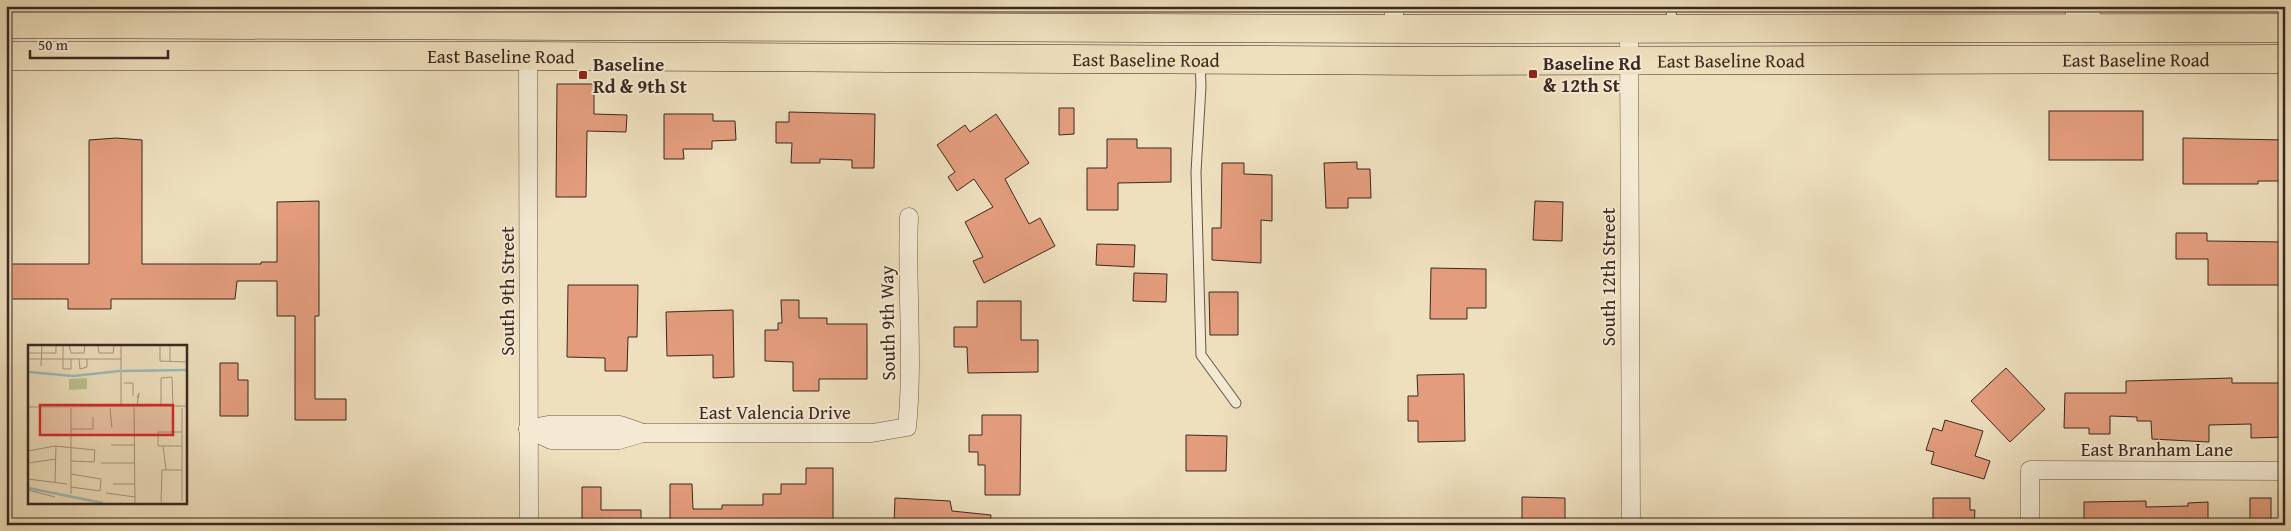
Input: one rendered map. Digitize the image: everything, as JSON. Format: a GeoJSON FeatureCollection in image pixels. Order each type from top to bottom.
{"type":"FeatureCollection","features":[{"type":"Feature","properties":{"kind":"main road","name":"East Baseline Road"},"geometry":{"type":"LineString","coordinates":[[6,24],[995,27],[1394,18],[1629,29],[1672,17],[1963,28],[2083,18],[2285,28]]}},
{"type":"Feature","properties":{"kind":"main road"},"geometry":{"type":"LineString","coordinates":[[1393,60],[1394,18]]}},
{"type":"Feature","properties":{"kind":"main road"},"geometry":{"type":"LineString","coordinates":[[528,56],[529,25]]}},
{"type":"Feature","properties":{"kind":"main road"},"geometry":{"type":"LineString","coordinates":[[995,27],[995,58]]}},
{"type":"Feature","properties":{"kind":"main road"},"geometry":{"type":"LineString","coordinates":[[1962,60],[1963,28]]}},
{"type":"Feature","properties":{"kind":"main road","name":"East Baseline Road"},"geometry":{"type":"LineString","coordinates":[[6,56],[528,56],[1393,60],[2285,59]]}},
{"type":"Feature","properties":{"kind":"street","name":"South 12th Street"},"geometry":{"type":"LineString","coordinates":[[1629,29],[1631,525]]}},
{"type":"Feature","properties":{"kind":"street","name":"South 9th Street"},"geometry":{"type":"LineString","coordinates":[[528,56],[529,525]]}},
{"type":"Feature","properties":{"kind":"street","name":"South 9th Way"},"geometry":{"type":"LineString","coordinates":[[907,427],[910,397],[907,261],[909,217]]}},
{"type":"Feature","properties":{"kind":"street","name":"East Valencia Drive"},"geometry":{"type":"LineString","coordinates":[[528,429],[551,440],[619,440],[643,433],[872,433],[907,427]]}},
{"type":"Feature","properties":{"kind":"street","name":"East Branham Lane"},"geometry":{"type":"LineString","coordinates":[[2030,525],[2030,470],[2285,471]]}},
{"type":"Feature","properties":{"kind":"lane"},"geometry":{"type":"LineString","coordinates":[[1200,59],[1201,86],[1196,172],[1201,355],[1236,403]]}},
{"type":"Feature","properties":{"kind":"building"},"geometry":{"type":"Polygon","coordinates":[[[557,84],[594,84],[594,114],[627,115],[626,132],[587,131],[586,197],[556,197],[557,84]]]}},
{"type":"Feature","properties":{"kind":"building"},"geometry":{"type":"Polygon","coordinates":[[[1059,108],[1074,108],[1074,134],[1059,135],[1059,108]]]}},
{"type":"Feature","properties":{"kind":"building"},"geometry":{"type":"Polygon","coordinates":[[[2049,111],[2143,111],[2143,160],[2049,160],[2049,111]]]}},
{"type":"Feature","properties":{"kind":"building"},"geometry":{"type":"Polygon","coordinates":[[[789,112],[875,114],[874,168],[852,168],[852,160],[820,159],[820,163],[791,163],[792,143],[776,143],[776,122],[789,122],[789,112]]]}},
{"type":"Feature","properties":{"kind":"building"},"geometry":{"type":"Polygon","coordinates":[[[664,114],[713,114],[713,121],[735,121],[736,140],[712,141],[712,149],[683,149],[684,159],[664,159],[664,114]]]}},
{"type":"Feature","properties":{"kind":"building"},"geometry":{"type":"Polygon","coordinates":[[[996,114],[1029,163],[1005,179],[1029,224],[1040,218],[1055,246],[984,283],[973,261],[983,257],[965,222],[993,207],[974,179],[957,191],[948,177],[955,172],[937,145],[965,125],[970,132],[996,114]]]}},
{"type":"Feature","properties":{"kind":"building"},"geometry":{"type":"Polygon","coordinates":[[[116,138],[142,140],[142,264],[261,264],[261,262],[277,262],[277,202],[319,201],[319,316],[315,316],[315,399],[346,399],[346,420],[295,420],[295,316],[277,316],[277,281],[237,281],[235,299],[111,299],[111,309],[68,309],[68,299],[6,299],[6,264],[89,264],[89,140],[116,138]]]}},
{"type":"Feature","properties":{"kind":"building"},"geometry":{"type":"Polygon","coordinates":[[[2183,138],[2285,140],[2285,181],[2258,181],[2258,184],[2183,184],[2183,138]]]}},
{"type":"Feature","properties":{"kind":"building"},"geometry":{"type":"Polygon","coordinates":[[[1107,139],[1137,139],[1137,148],[1171,148],[1171,182],[1118,183],[1118,210],[1087,210],[1087,168],[1107,168],[1107,139]]]}},
{"type":"Feature","properties":{"kind":"building"},"geometry":{"type":"Polygon","coordinates":[[[1357,162],[1357,169],[1370,169],[1371,198],[1348,198],[1348,208],[1326,208],[1324,163],[1357,162]]]}},
{"type":"Feature","properties":{"kind":"building"},"geometry":{"type":"Polygon","coordinates":[[[1222,163],[1244,163],[1244,174],[1272,175],[1272,221],[1261,220],[1261,263],[1212,260],[1212,228],[1221,228],[1222,163]]]}},
{"type":"Feature","properties":{"kind":"building"},"geometry":{"type":"Polygon","coordinates":[[[1535,201],[1563,202],[1562,241],[1533,240],[1535,201]]]}},
{"type":"Feature","properties":{"kind":"building"},"geometry":{"type":"Polygon","coordinates":[[[2176,233],[2207,233],[2207,241],[2285,242],[2285,285],[2208,285],[2208,259],[2176,259],[2176,233]]]}},
{"type":"Feature","properties":{"kind":"building"},"geometry":{"type":"Polygon","coordinates":[[[1097,244],[1135,245],[1134,267],[1096,265],[1097,244]]]}},
{"type":"Feature","properties":{"kind":"building"},"geometry":{"type":"Polygon","coordinates":[[[1431,268],[1486,269],[1486,308],[1467,308],[1467,319],[1430,319],[1431,268]]]}},
{"type":"Feature","properties":{"kind":"building"},"geometry":{"type":"Polygon","coordinates":[[[1134,273],[1167,274],[1166,302],[1133,301],[1134,273]]]}},
{"type":"Feature","properties":{"kind":"building"},"geometry":{"type":"Polygon","coordinates":[[[568,285],[638,285],[637,337],[628,337],[627,371],[605,371],[605,358],[567,357],[568,285]]]}},
{"type":"Feature","properties":{"kind":"building"},"geometry":{"type":"Polygon","coordinates":[[[1209,292],[1238,292],[1238,335],[1210,335],[1209,292]]]}},
{"type":"Feature","properties":{"kind":"building"},"geometry":{"type":"Polygon","coordinates":[[[781,300],[799,300],[799,318],[827,318],[827,324],[867,324],[867,379],[819,379],[819,391],[793,391],[793,362],[765,361],[765,330],[778,330],[778,323],[782,323],[781,300]]]}},
{"type":"Feature","properties":{"kind":"building"},"geometry":{"type":"Polygon","coordinates":[[[977,301],[1021,301],[1021,340],[1038,340],[1038,372],[968,373],[967,347],[954,347],[954,327],[977,327],[977,301]]]}},
{"type":"Feature","properties":{"kind":"building"},"geometry":{"type":"Polygon","coordinates":[[[733,310],[734,377],[713,378],[713,355],[667,356],[666,312],[733,310]]]}},
{"type":"Feature","properties":{"kind":"building"},"geometry":{"type":"Polygon","coordinates":[[[220,363],[238,363],[238,380],[248,380],[248,416],[220,416],[220,363]]]}},
{"type":"Feature","properties":{"kind":"building"},"geometry":{"type":"Polygon","coordinates":[[[2006,368],[2045,409],[2010,442],[1971,401],[2006,368]]]}},
{"type":"Feature","properties":{"kind":"building"},"geometry":{"type":"Polygon","coordinates":[[[1464,374],[1465,441],[1418,442],[1418,421],[1408,421],[1408,396],[1418,396],[1417,375],[1464,374]]]}},
{"type":"Feature","properties":{"kind":"building"},"geometry":{"type":"Polygon","coordinates":[[[2232,378],[2232,383],[2285,383],[2285,437],[2251,438],[2251,424],[2209,425],[2209,442],[2152,439],[2151,421],[2137,421],[2137,417],[2110,416],[2110,434],[2089,434],[2089,428],[2064,428],[2065,393],[2126,393],[2126,381],[2232,378]]]}},
{"type":"Feature","properties":{"kind":"building"},"geometry":{"type":"Polygon","coordinates":[[[982,415],[1021,415],[1020,495],[985,495],[985,465],[978,465],[978,452],[969,452],[969,435],[982,435],[982,415]]]}},
{"type":"Feature","properties":{"kind":"building"},"geometry":{"type":"Polygon","coordinates":[[[1945,420],[1983,431],[1975,456],[1990,461],[1984,479],[1931,464],[1934,452],[1926,450],[1933,428],[1942,431],[1945,420]]]}},
{"type":"Feature","properties":{"kind":"building"},"geometry":{"type":"Polygon","coordinates":[[[1186,435],[1227,436],[1226,471],[1186,471],[1186,435]]]}},
{"type":"Feature","properties":{"kind":"building"},"geometry":{"type":"Polygon","coordinates":[[[806,468],[833,468],[833,525],[670,525],[670,484],[692,484],[693,509],[722,509],[722,505],[763,505],[763,494],[781,494],[781,484],[806,484],[806,468]]]}},
{"type":"Feature","properties":{"kind":"building"},"geometry":{"type":"Polygon","coordinates":[[[582,487],[601,487],[601,510],[641,510],[641,525],[594,525],[594,522],[582,522],[582,487]]]}},
{"type":"Feature","properties":{"kind":"building"},"geometry":{"type":"Polygon","coordinates":[[[1522,497],[1565,498],[1565,525],[1542,525],[1542,521],[1522,521],[1522,497]]]}},
{"type":"Feature","properties":{"kind":"building"},"geometry":{"type":"Polygon","coordinates":[[[895,498],[950,501],[952,511],[991,515],[990,525],[894,525],[895,498]]]}},
{"type":"Feature","properties":{"kind":"building"},"geometry":{"type":"Polygon","coordinates":[[[1933,498],[1970,498],[1970,510],[1975,510],[1974,525],[1933,525],[1933,498]]]}},
{"type":"Feature","properties":{"kind":"building"},"geometry":{"type":"Polygon","coordinates":[[[2250,498],[2271,498],[2271,525],[2250,525],[2250,498]]]}},
{"type":"Feature","properties":{"kind":"building"},"geometry":{"type":"Polygon","coordinates":[[[2146,501],[2146,507],[2188,506],[2188,503],[2208,502],[2208,525],[2084,525],[2084,502],[2146,501]]]}},
{"type":"Feature","properties":{"kind":"place","name":"Baseline Rd & 12th St"},"geometry":{"type":"Point","coordinates":[1533,74]}},
{"type":"Feature","properties":{"kind":"place","name":"Baseline Rd & 9th St"},"geometry":{"type":"Point","coordinates":[583,75]}}]}
